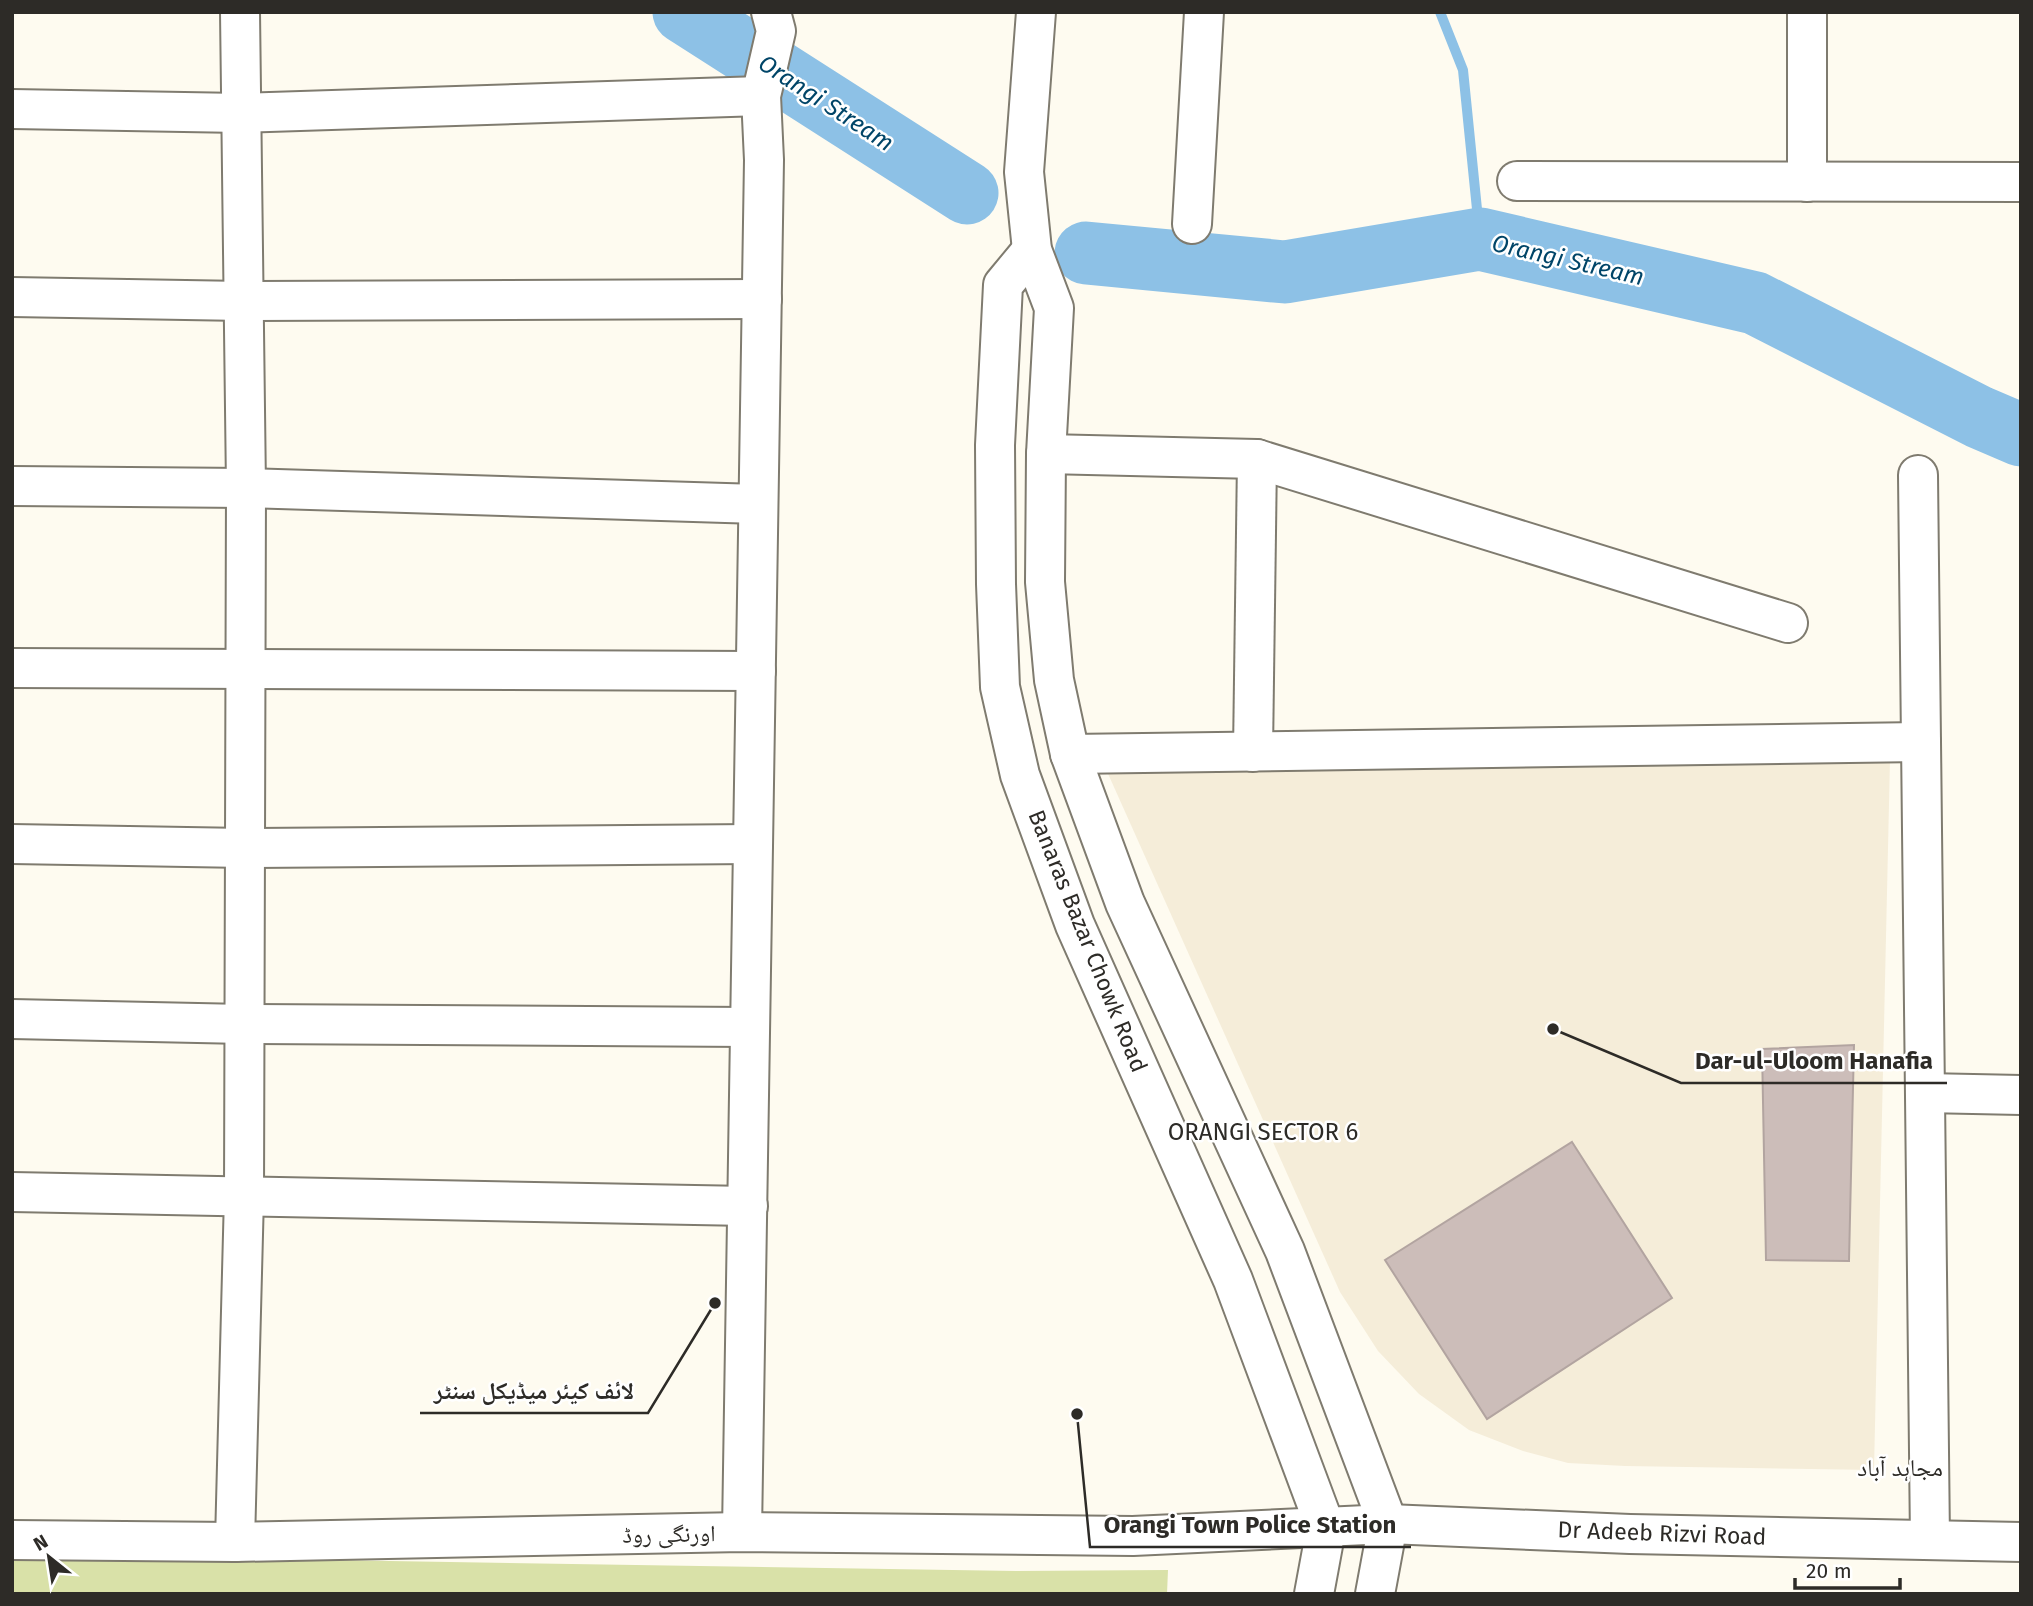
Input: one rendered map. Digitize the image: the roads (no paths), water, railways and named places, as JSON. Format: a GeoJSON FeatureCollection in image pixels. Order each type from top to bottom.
{"type":"FeatureCollection","features":[{"type":"Feature","properties":{"kind":"street"},"geometry":{"type":"LineString","coordinates":[[235,1542],[244,1196],[246,671],[240,12]]}},
{"type":"Feature","properties":{"kind":"street"},"geometry":{"type":"LineString","coordinates":[[742,1532],[764,160],[761,96],[776,31],[771,12]]}},
{"type":"Feature","properties":{"kind":"street"},"geometry":{"type":"LineString","coordinates":[[1036,12],[1024,172],[1032,250],[1054,308],[1046,454],[1045,582],[1054,680],[1070,754],[1125,903],[1285,1251],[1388,1524],[1375,1594]]}},
{"type":"Feature","properties":{"kind":"street"},"geometry":{"type":"LineString","coordinates":[[1192,224],[1204,12]]}},
{"type":"Feature","properties":{"kind":"street"},"geometry":{"type":"LineString","coordinates":[[1807,12],[1807,182]]}},
{"type":"Feature","properties":{"kind":"street"},"geometry":{"type":"LineString","coordinates":[[12,109],[241,113],[761,96]]}},
{"type":"Feature","properties":{"kind":"street"},"geometry":{"type":"LineString","coordinates":[[1517,181],[2021,182]]}},
{"type":"Feature","properties":{"kind":"street","name":"Banaras Bazar Chowk Road"},"geometry":{"type":"LineString","coordinates":[[1032,250],[1003,285],[995,444],[1000,687],[1020,775],[1075,925],[1233,1280],[1326,1529]]}},
{"type":"Feature","properties":{"kind":"street"},"geometry":{"type":"LineString","coordinates":[[12,297],[243,301],[762,299]]}},
{"type":"Feature","properties":{"kind":"street"},"geometry":{"type":"LineString","coordinates":[[1046,454],[1257,459],[1788,623]]}},
{"type":"Feature","properties":{"kind":"street"},"geometry":{"type":"LineString","coordinates":[[1253,752],[1257,459]]}},
{"type":"Feature","properties":{"kind":"street"},"geometry":{"type":"LineString","coordinates":[[1918,475],[1930,1540]]}},
{"type":"Feature","properties":{"kind":"street"},"geometry":{"type":"LineString","coordinates":[[12,486],[246,488],[758,504]]}},
{"type":"Feature","properties":{"kind":"street"},"geometry":{"type":"LineString","coordinates":[[12,668],[756,671]]}},
{"type":"Feature","properties":{"kind":"street"},"geometry":{"type":"LineString","coordinates":[[1070,754],[1921,742]]}},
{"type":"Feature","properties":{"kind":"street"},"geometry":{"type":"LineString","coordinates":[[12,845],[245,848],[753,844]]}},
{"type":"Feature","properties":{"kind":"street"},"geometry":{"type":"LineString","coordinates":[[12,1018],[244,1024],[750,1027]]}},
{"type":"Feature","properties":{"kind":"street"},"geometry":{"type":"LineString","coordinates":[[1925,1093],[2021,1095]]}},
{"type":"Feature","properties":{"kind":"street"},"geometry":{"type":"LineString","coordinates":[[12,1192],[748,1206]]}},
{"type":"Feature","properties":{"kind":"street","name":"Dr Adeeb Rizvi Road"},"geometry":{"type":"LineString","coordinates":[[1326,1529],[1388,1524],[1630,1534],[2021,1542]]}},
{"type":"Feature","properties":{"kind":"street"},"geometry":{"type":"LineString","coordinates":[[1314,1594],[1326,1529]]}},
{"type":"Feature","properties":{"kind":"street","name":"اورنگی روڈ"},"geometry":{"type":"LineString","coordinates":[[12,1540],[235,1542],[742,1532],[1133,1536],[1326,1529]]}},
{"type":"Feature","properties":{"kind":"waterway","name":"Orangi Stream"},"geometry":{"type":"LineString","coordinates":[[684,12],[967,193]]}},
{"type":"Feature","properties":{"kind":"waterway"},"geometry":{"type":"LineString","coordinates":[[1440,12],[1463,70],[1480,239]]}},
{"type":"Feature","properties":{"kind":"waterway","name":"Orangi Stream"},"geometry":{"type":"LineString","coordinates":[[1086,253],[1285,272],[1480,239],[1755,303],[1979,417],[2021,435]]}},
{"type":"Feature","properties":{"kind":"place","name":"Dar-ul-Uloom Hanafia"},"geometry":{"type":"Point","coordinates":[1553,1029]}},
{"type":"Feature","properties":{"kind":"place","name":"لائف کیئر میڈیکل سنٹر"},"geometry":{"type":"Point","coordinates":[715,1303]}},
{"type":"Feature","properties":{"kind":"place","name":"Orangi Town Police Station"},"geometry":{"type":"Point","coordinates":[1077,1414]}},
{"type":"Feature","properties":{"kind":"district","name":"ORANGI SECTOR 6"},"geometry":{"type":"Point","coordinates":[1263,1132]}},
{"type":"Feature","properties":{"kind":"district","name":"مجاہد آباد"},"geometry":{"type":"Point","coordinates":[1900,1468]}}]}
